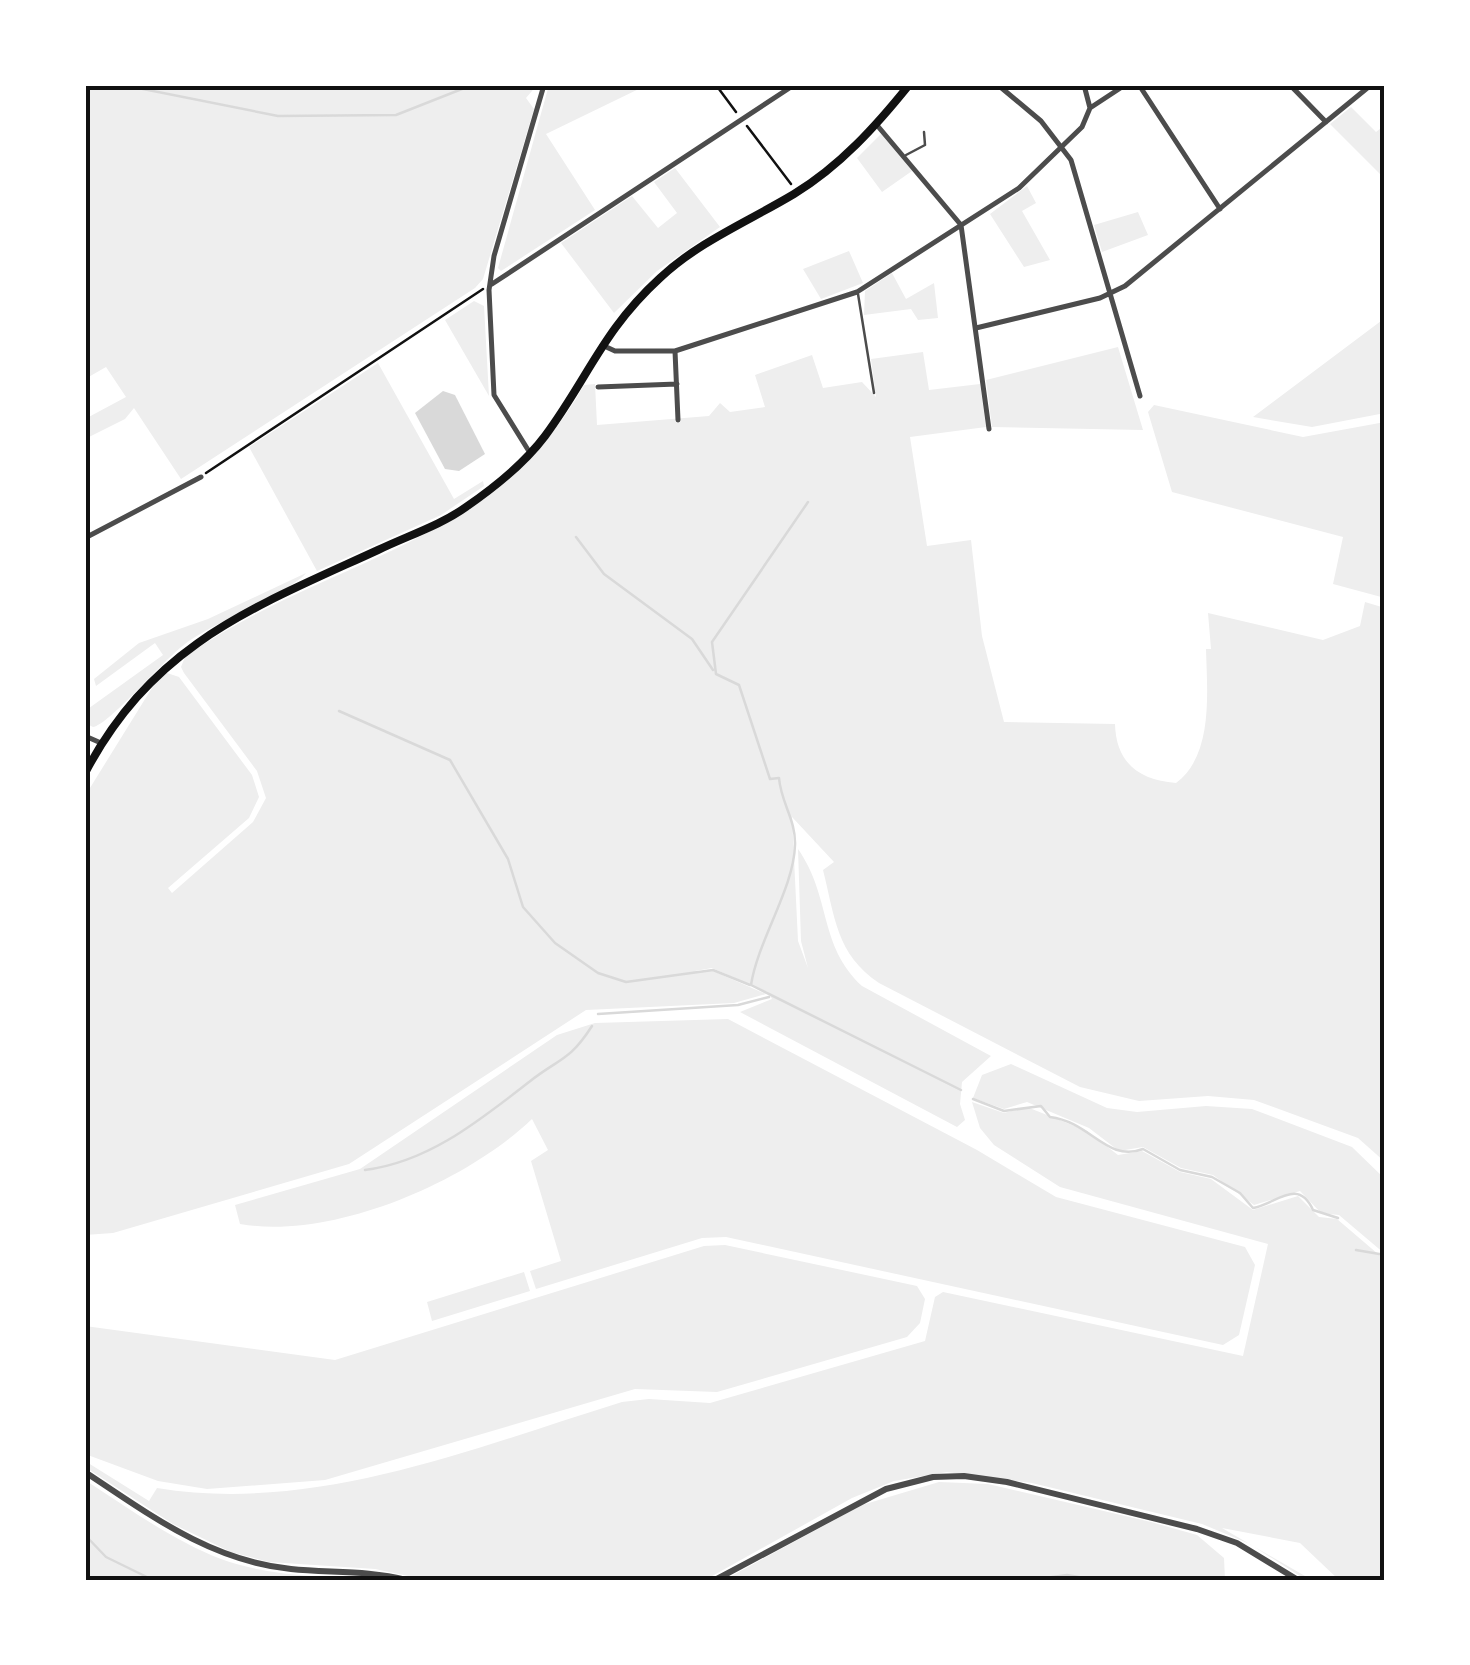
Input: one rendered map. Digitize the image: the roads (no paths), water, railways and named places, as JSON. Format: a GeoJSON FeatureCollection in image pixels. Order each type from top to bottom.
{"type":"FeatureCollection","features":[{"type":"Feature","properties":{"kind":"main road"},"geometry":{"type":"LineString","coordinates":[[85,773],[101,742],[170,660],[250,610],[461,511],[530,453],[600,344],[664,274],[698,248],[797,192],[839,160],[909,85]]}},
{"type":"Feature","properties":{"kind":"street"},"geometry":{"type":"LineString","coordinates":[[530,453],[494,394],[490,286],[494,256],[544,85]]}},
{"type":"Feature","properties":{"kind":"street"},"geometry":{"type":"LineString","coordinates":[[490,286],[794,85]]}},
{"type":"Feature","properties":{"kind":"street"},"geometry":{"type":"LineString","coordinates":[[998,85],[1063,145],[1140,396]]}},
{"type":"Feature","properties":{"kind":"street"},"geometry":{"type":"LineString","coordinates":[[1084,85],[1090,108]]}},
{"type":"Feature","properties":{"kind":"street"},"geometry":{"type":"LineString","coordinates":[[600,344],[615,351],[675,351],[857,292],[1019,188],[1082,126],[1090,108],[1124,85]]}},
{"type":"Feature","properties":{"kind":"street"},"geometry":{"type":"LineString","coordinates":[[1139,85],[1220,209]]}},
{"type":"Feature","properties":{"kind":"street"},"geometry":{"type":"LineString","coordinates":[[1290,85],[1326,122]]}},
{"type":"Feature","properties":{"kind":"street"},"geometry":{"type":"LineString","coordinates":[[976,328],[1110,294],[1370,85]]}},
{"type":"Feature","properties":{"kind":"street"},"geometry":{"type":"LineString","coordinates":[[876,124],[960,225],[989,429]]}},
{"type":"Feature","properties":{"kind":"street"},"geometry":{"type":"LineString","coordinates":[[675,351],[678,420]]}},
{"type":"Feature","properties":{"kind":"street"},"geometry":{"type":"LineString","coordinates":[[598,387],[677,384]]}},
{"type":"Feature","properties":{"kind":"street"},"geometry":{"type":"LineString","coordinates":[[85,538],[201,477]]}},
{"type":"Feature","properties":{"kind":"street"},"geometry":{"type":"LineString","coordinates":[[85,736],[101,742]]}},
{"type":"Feature","properties":{"kind":"street"},"geometry":{"type":"LineString","coordinates":[[85,1472],[172,1530],[234,1558],[291,1569],[406,1580]]}},
{"type":"Feature","properties":{"kind":"street"},"geometry":{"type":"LineString","coordinates":[[715,1580],[886,1489],[933,1477],[964,1476],[1007,1482],[1198,1529],[1237,1543],[1298,1580]]}},
{"type":"Feature","properties":{"kind":"lane"},"geometry":{"type":"LineString","coordinates":[[904,156],[925,145],[924,132]]}},
{"type":"Feature","properties":{"kind":"lane"},"geometry":{"type":"LineString","coordinates":[[857,292],[874,394]]}},
{"type":"Feature","properties":{"kind":"waterway"},"geometry":{"type":"LineString","coordinates":[[123,85],[278,116],[396,115],[472,85]]}},
{"type":"Feature","properties":{"kind":"waterway"},"geometry":{"type":"LineString","coordinates":[[808,502],[712,642],[716,674],[739,685],[770,779],[779,778],[795,836],[789,879],[751,985],[961,1090]]}},
{"type":"Feature","properties":{"kind":"waterway"},"geometry":{"type":"LineString","coordinates":[[576,537],[604,574],[692,639],[713,670]]}},
{"type":"Feature","properties":{"kind":"waterway"},"geometry":{"type":"LineString","coordinates":[[339,711],[450,760],[508,859],[523,907],[555,943],[598,973],[626,982],[713,970],[750,985]]}},
{"type":"Feature","properties":{"kind":"waterway"},"geometry":{"type":"LineString","coordinates":[[598,1014],[738,1005],[769,997]]}},
{"type":"Feature","properties":{"kind":"waterway"},"geometry":{"type":"LineString","coordinates":[[365,1170],[411,1158],[453,1137],[570,1053],[592,1026]]}},
{"type":"Feature","properties":{"kind":"waterway"},"geometry":{"type":"LineString","coordinates":[[973,1099],[1004,1111],[1041,1106],[1050,1117],[1077,1126],[1119,1151],[1143,1149],[1180,1170],[1212,1177],[1240,1193],[1253,1208],[1293,1194],[1301,1195],[1313,1210],[1338,1218]]}},
{"type":"Feature","properties":{"kind":"waterway"},"geometry":{"type":"LineString","coordinates":[[1356,1250],[1385,1255]]}},
{"type":"Feature","properties":{"kind":"waterway"},"geometry":{"type":"LineString","coordinates":[[85,1535],[106,1557],[153,1580]]}},
{"type":"Feature","properties":{"kind":"waterway"},"geometry":{"type":"LineString","coordinates":[[1030,1580],[1067,1575],[1096,1580]]}}]}
